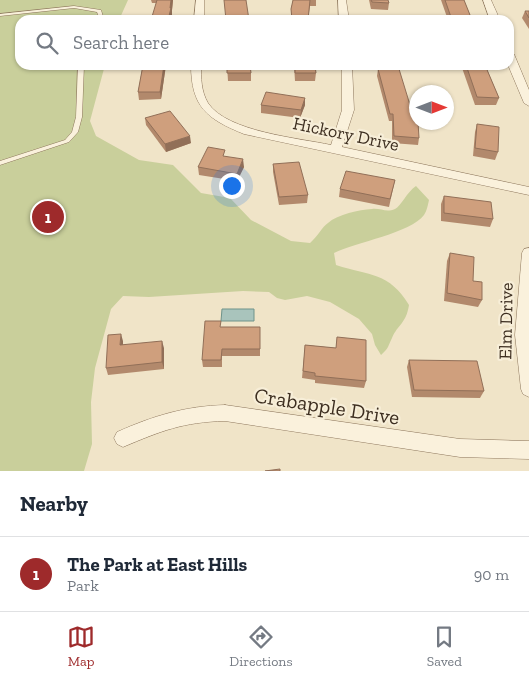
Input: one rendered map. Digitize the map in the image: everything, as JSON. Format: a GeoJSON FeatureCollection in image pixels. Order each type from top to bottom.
{"type":"FeatureCollection","features":[{"type":"Feature","properties":{"kind":"street"},"geometry":{"type":"LineString","coordinates":[[199,15],[200,0]]}},
{"type":"Feature","properties":{"kind":"street"},"geometry":{"type":"LineString","coordinates":[[342,0],[344,15]]}},
{"type":"Feature","properties":{"kind":"street"},"geometry":{"type":"LineString","coordinates":[[487,0],[493,15]]}},
{"type":"Feature","properties":{"kind":"street"},"geometry":{"type":"LineString","coordinates":[[514,66],[529,103]]}},
{"type":"Feature","properties":{"kind":"street","name":"Hickory Drive"},"geometry":{"type":"LineString","coordinates":[[196,70],[197,95],[211,114],[248,131],[529,191]]}},
{"type":"Feature","properties":{"kind":"street"},"geometry":{"type":"LineString","coordinates":[[335,150],[348,110],[347,70]]}},
{"type":"Feature","properties":{"kind":"street","name":"Elm Drive"},"geometry":{"type":"LineString","coordinates":[[529,253],[523,335],[529,389]]}},
{"type":"Feature","properties":{"kind":"street","name":"Crabapple Drive"},"geometry":{"type":"LineString","coordinates":[[123,438],[175,417],[195,413],[225,413],[460,448],[529,450]]}},
{"type":"Feature","properties":{"kind":"lane"},"geometry":{"type":"LineString","coordinates":[[0,15],[74,7],[98,11],[100,15]]}},
{"type":"Feature","properties":{"kind":"lane"},"geometry":{"type":"LineString","coordinates":[[0,164],[67,141],[75,132],[79,117],[81,70]]}},
{"type":"Feature","properties":{"kind":"green space"},"geometry":{"type":"Polygon","coordinates":[[[0,0],[128,0],[121,15],[15,15],[15,70],[104,70],[90,121],[96,136],[139,160],[173,165],[201,193],[230,198],[251,220],[291,241],[310,243],[328,223],[337,217],[349,213],[372,209],[389,211],[395,209],[416,186],[429,200],[424,215],[408,227],[334,253],[336,265],[386,281],[402,294],[409,305],[404,320],[394,333],[386,351],[381,355],[375,345],[372,334],[359,319],[330,302],[307,296],[285,300],[277,298],[269,292],[243,291],[149,297],[123,296],[111,309],[95,368],[91,402],[92,444],[84,471],[0,471],[0,0]]]}},
{"type":"Feature","properties":{"kind":"water"},"geometry":{"type":"Polygon","coordinates":[[[222,309],[254,309],[254,321],[221,321],[222,309]]]}},
{"type":"Feature","properties":{"kind":"building"},"geometry":{"type":"Polygon","coordinates":[[[157,0],[171,0],[169,15],[152,15],[157,0]]]}},
{"type":"Feature","properties":{"kind":"building"},"geometry":{"type":"Polygon","coordinates":[[[224,0],[246,0],[248,15],[226,15],[224,0]]]}},
{"type":"Feature","properties":{"kind":"building"},"geometry":{"type":"Polygon","coordinates":[[[293,0],[310,0],[308,15],[292,15],[293,0]]]}},
{"type":"Feature","properties":{"kind":"building"},"geometry":{"type":"Polygon","coordinates":[[[371,0],[388,0],[389,3],[372,2],[371,0]]]}},
{"type":"Feature","properties":{"kind":"building"},"geometry":{"type":"Polygon","coordinates":[[[445,0],[464,0],[470,15],[450,15],[445,0]]]}},
{"type":"Feature","properties":{"kind":"building"},"geometry":{"type":"Polygon","coordinates":[[[142,70],[163,70],[160,92],[138,92],[142,70]]]}},
{"type":"Feature","properties":{"kind":"building"},"geometry":{"type":"Polygon","coordinates":[[[227,70],[251,70],[251,73],[227,73],[227,70]]]}},
{"type":"Feature","properties":{"kind":"building"},"geometry":{"type":"Polygon","coordinates":[[[295,70],[316,70],[316,73],[295,73],[295,70]]]}},
{"type":"Feature","properties":{"kind":"building"},"geometry":{"type":"Polygon","coordinates":[[[378,70],[399,70],[409,102],[409,130],[418,130],[419,138],[394,136],[393,114],[390,114],[378,70]]]}},
{"type":"Feature","properties":{"kind":"building"},"geometry":{"type":"Polygon","coordinates":[[[468,70],[487,70],[499,98],[477,97],[468,70]]]}},
{"type":"Feature","properties":{"kind":"building"},"geometry":{"type":"Polygon","coordinates":[[[266,92],[305,98],[301,110],[261,105],[266,92]]]}},
{"type":"Feature","properties":{"kind":"building"},"geometry":{"type":"Polygon","coordinates":[[[170,111],[190,136],[165,144],[145,118],[170,111]]]}},
{"type":"Feature","properties":{"kind":"building"},"geometry":{"type":"Polygon","coordinates":[[[477,124],[499,127],[498,152],[475,148],[477,124]]]}},
{"type":"Feature","properties":{"kind":"building"},"geometry":{"type":"Polygon","coordinates":[[[208,147],[225,150],[223,156],[243,159],[237,174],[198,167],[208,147]]]}},
{"type":"Feature","properties":{"kind":"building"},"geometry":{"type":"Polygon","coordinates":[[[299,162],[308,195],[279,197],[273,164],[299,162]]]}},
{"type":"Feature","properties":{"kind":"building"},"geometry":{"type":"Polygon","coordinates":[[[346,171],[395,180],[390,199],[340,189],[346,171]]]}},
{"type":"Feature","properties":{"kind":"building"},"geometry":{"type":"Polygon","coordinates":[[[444,196],[491,202],[493,219],[444,213],[444,196]]]}},
{"type":"Feature","properties":{"kind":"building"},"geometry":{"type":"Polygon","coordinates":[[[450,253],[474,257],[473,281],[482,282],[482,300],[447,293],[450,253]]]}},
{"type":"Feature","properties":{"kind":"building"},"geometry":{"type":"Polygon","coordinates":[[[205,321],[221,321],[220,327],[260,327],[260,349],[222,349],[221,360],[202,360],[205,321]]]}},
{"type":"Feature","properties":{"kind":"building"},"geometry":{"type":"Polygon","coordinates":[[[121,334],[120,345],[162,341],[162,362],[106,368],[108,335],[121,334]]]}},
{"type":"Feature","properties":{"kind":"building"},"geometry":{"type":"Polygon","coordinates":[[[337,337],[366,340],[366,381],[315,376],[315,373],[303,371],[305,345],[336,348],[337,337]]]}},
{"type":"Feature","properties":{"kind":"building"},"geometry":{"type":"Polygon","coordinates":[[[409,360],[477,361],[484,391],[414,390],[409,360]]]}},
{"type":"Feature","properties":{"kind":"place","name":"The Park at East Hills"},"geometry":{"type":"Point","coordinates":[48,217]}}]}
